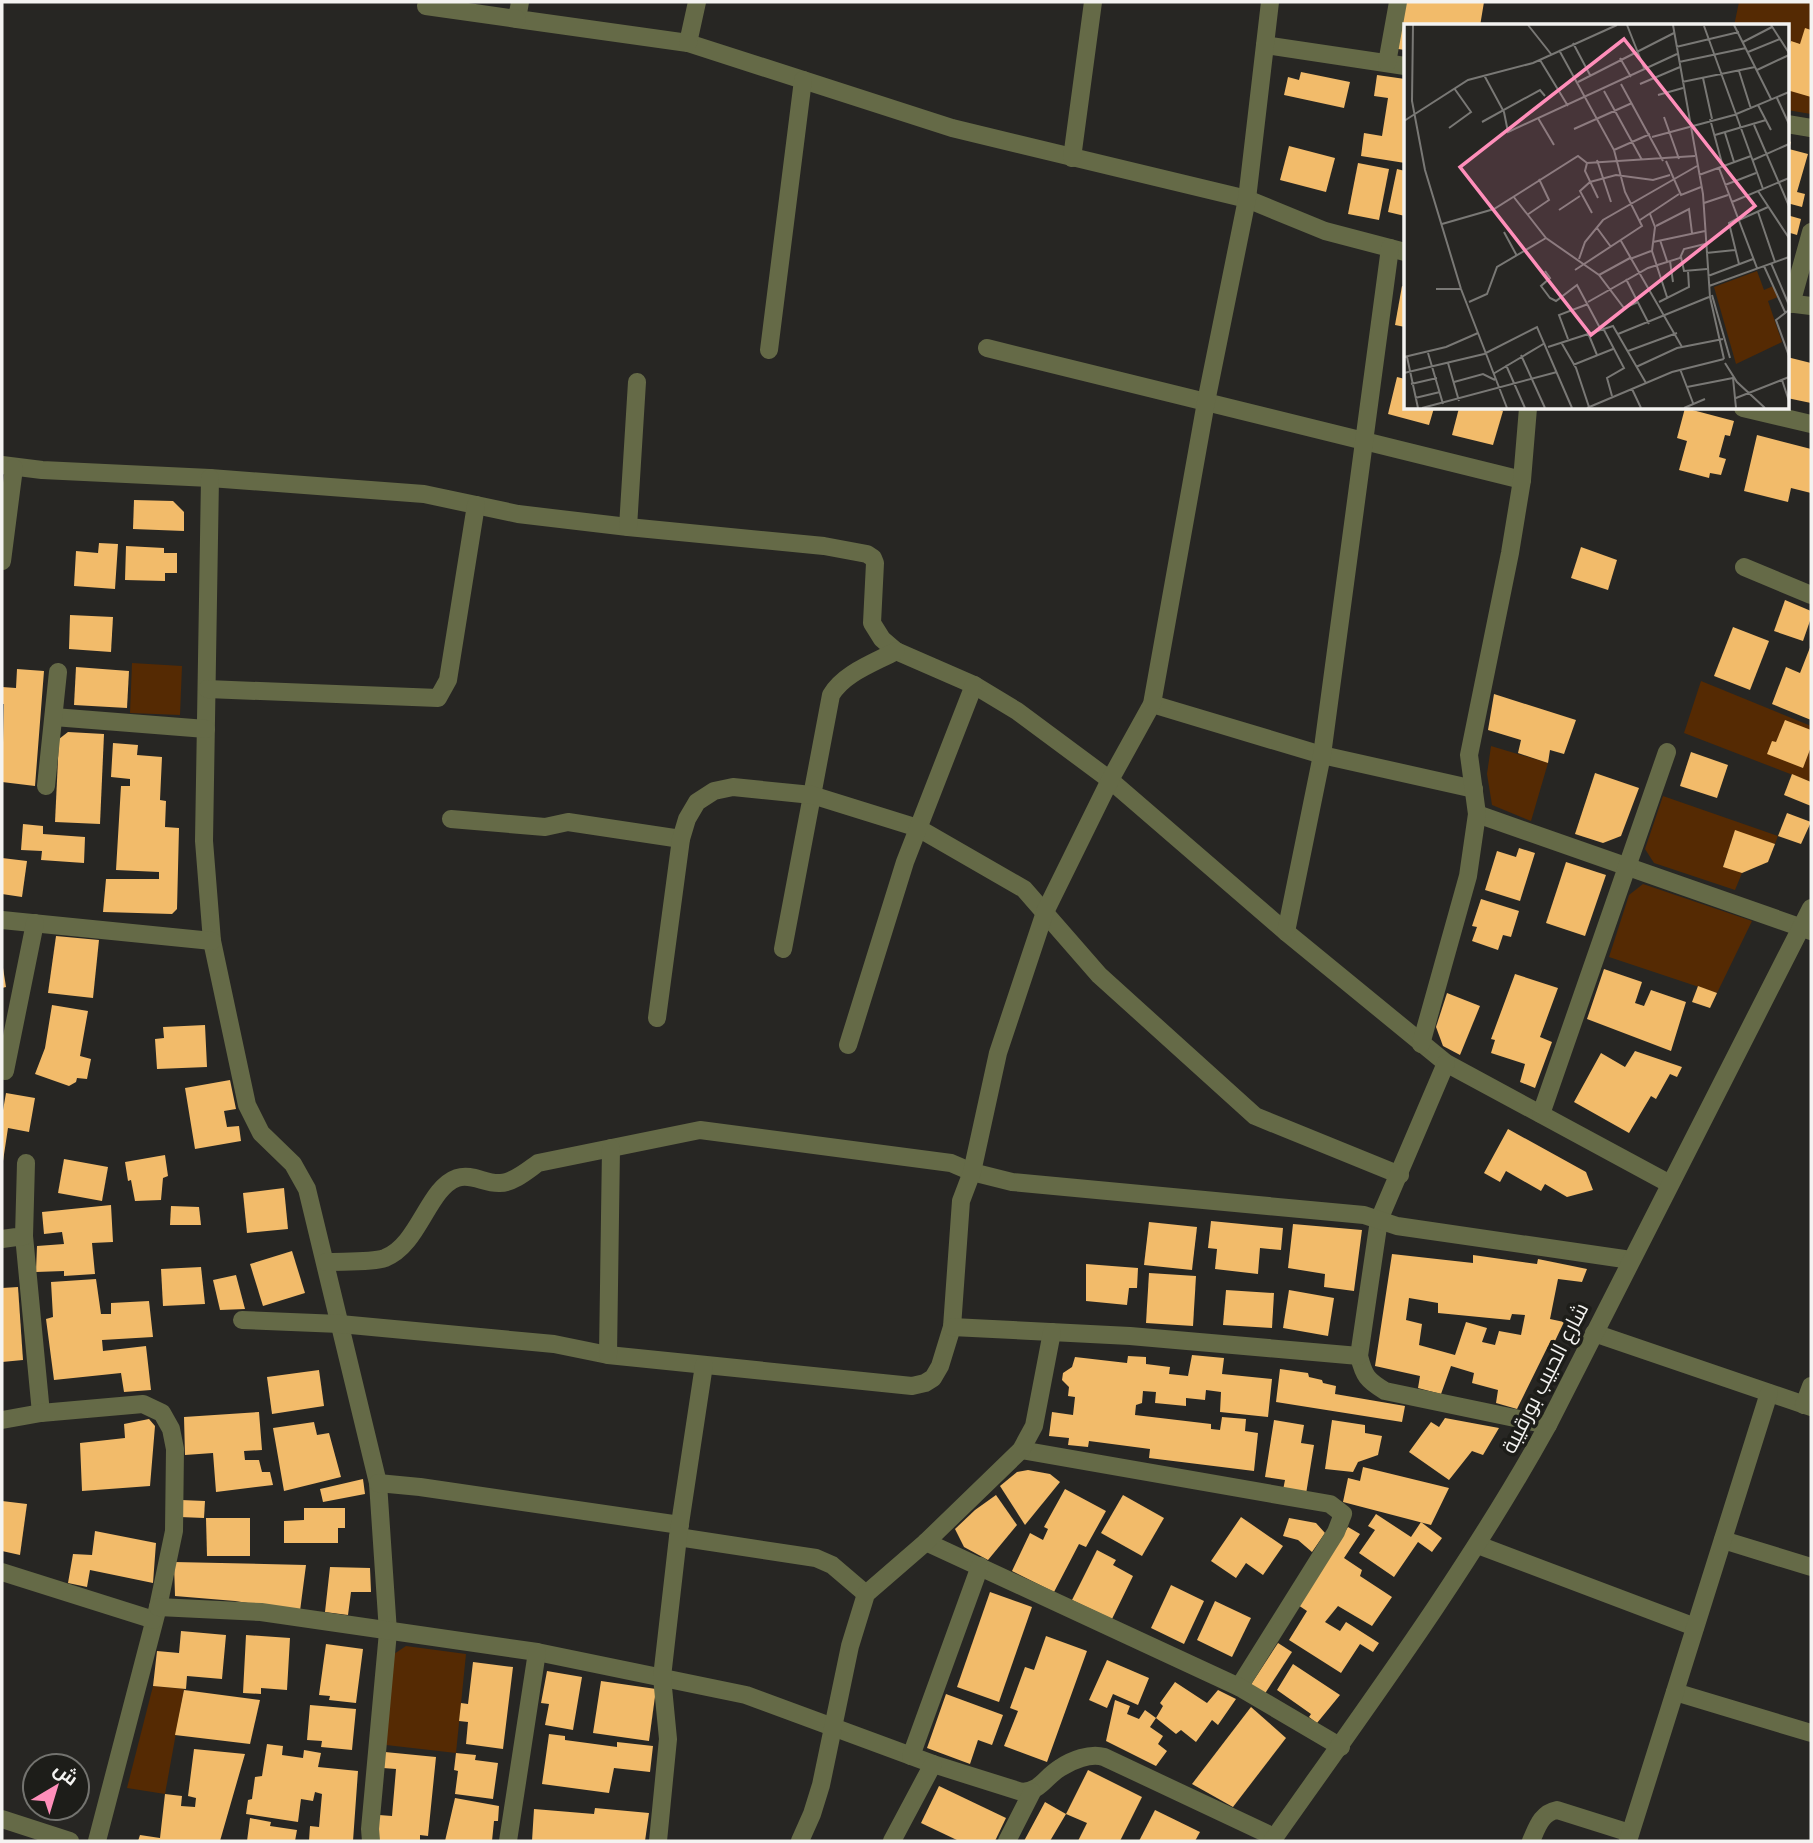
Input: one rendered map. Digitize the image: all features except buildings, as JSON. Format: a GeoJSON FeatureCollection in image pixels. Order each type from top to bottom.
{"type":"FeatureCollection","features":[{"type":"Feature","properties":{"kind":"street"},"geometry":{"type":"LineString","coordinates":[[688,43],[697,2]]}},
{"type":"Feature","properties":{"kind":"street"},"geometry":{"type":"LineString","coordinates":[[1072,158],[1093,2]]}},
{"type":"Feature","properties":{"kind":"street"},"geometry":{"type":"LineString","coordinates":[[242,1320],[340,1324],[554,1344],[608,1355],[912,1387],[933,1378],[940,1366],[952,1327],[961,1201],[972,1172],[998,1054],[1045,912],[1110,780],[1152,704],[1206,402],[1247,199],[1270,2]]}},
{"type":"Feature","properties":{"kind":"street"},"geometry":{"type":"LineString","coordinates":[[1387,63],[1398,2]]}},
{"type":"Feature","properties":{"kind":"street"},"geometry":{"type":"LineString","coordinates":[[426,6],[519,10],[688,43],[952,128],[1247,199],[1325,231],[1397,250],[1363,439],[1322,755],[1286,932]]}},
{"type":"Feature","properties":{"kind":"street"},"geometry":{"type":"LineString","coordinates":[[1265,45],[1404,66]]}},
{"type":"Feature","properties":{"kind":"street"},"geometry":{"type":"LineString","coordinates":[[769,350],[803,80]]}},
{"type":"Feature","properties":{"kind":"street"},"geometry":{"type":"LineString","coordinates":[[1788,124],[1811,128]]}},
{"type":"Feature","properties":{"kind":"street"},"geometry":{"type":"LineString","coordinates":[[1811,232],[1789,303],[1811,306]]}},
{"type":"Feature","properties":{"kind":"street"},"geometry":{"type":"LineString","coordinates":[[987,348],[1522,480]]}},
{"type":"Feature","properties":{"kind":"street"},"geometry":{"type":"LineString","coordinates":[[628,527],[637,382]]}},
{"type":"Feature","properties":{"kind":"street"},"geometry":{"type":"LineString","coordinates":[[1421,1044],[1468,876],[1477,814],[1469,755],[1510,553],[1522,480],[1528,410]]}},
{"type":"Feature","properties":{"kind":"street"},"geometry":{"type":"LineString","coordinates":[[1751,410],[1811,424]]}},
{"type":"Feature","properties":{"kind":"street"},"geometry":{"type":"LineString","coordinates":[[2,561],[8,466],[424,494],[518,514],[867,554],[875,563],[872,623],[896,651],[974,685],[1017,711],[1110,780],[1286,932],[1446,1063],[1670,1184]]}},
{"type":"Feature","properties":{"kind":"street"},"geometry":{"type":"LineString","coordinates":[[210,478],[204,841],[212,941],[247,1105],[261,1133],[293,1164],[307,1189],[378,1483],[388,1632],[371,1841]]}},
{"type":"Feature","properties":{"kind":"street"},"geometry":{"type":"LineString","coordinates":[[207,689],[438,698],[447,680],[476,505]]}},
{"type":"Feature","properties":{"kind":"street"},"geometry":{"type":"LineString","coordinates":[[1744,567],[1811,595]]}},
{"type":"Feature","properties":{"kind":"street"},"geometry":{"type":"LineString","coordinates":[[783,949],[831,695],[836,686],[846,678],[896,651]]}},
{"type":"Feature","properties":{"kind":"street"},"geometry":{"type":"LineString","coordinates":[[46,786],[58,672]]}},
{"type":"Feature","properties":{"kind":"street"},"geometry":{"type":"LineString","coordinates":[[848,1045],[905,862],[974,685]]}},
{"type":"Feature","properties":{"kind":"street"},"geometry":{"type":"LineString","coordinates":[[1152,704],[1322,755],[1474,789]]}},
{"type":"Feature","properties":{"kind":"street"},"geometry":{"type":"LineString","coordinates":[[54,717],[206,730]]}},
{"type":"Feature","properties":{"kind":"street"},"geometry":{"type":"LineString","coordinates":[[1541,1114],[1667,752]]}},
{"type":"Feature","properties":{"kind":"street"},"geometry":{"type":"LineString","coordinates":[[657,1018],[681,839],[687,819],[697,802],[714,791],[733,787],[812,795],[918,828],[1024,889],[1099,975],[1255,1115],[1400,1175]]}},
{"type":"Feature","properties":{"kind":"street"},"geometry":{"type":"LineString","coordinates":[[1477,814],[1807,928]]}},
{"type":"Feature","properties":{"kind":"street"},"geometry":{"type":"LineString","coordinates":[[451,819],[545,827],[568,822],[681,839]]}},
{"type":"Feature","properties":{"kind":"street","name":"شارع الحبيب بورقيبة"},"geometry":{"type":"LineString","coordinates":[[1273,1839],[1341,1747],[1478,1545],[1548,1424],[1670,1184],[1807,928],[1811,908]]}},
{"type":"Feature","properties":{"kind":"street"},"geometry":{"type":"LineString","coordinates":[[2,920],[212,941]]}},
{"type":"Feature","properties":{"kind":"street"},"geometry":{"type":"LineString","coordinates":[[5,1071],[35,923]]}},
{"type":"Feature","properties":{"kind":"street"},"geometry":{"type":"LineString","coordinates":[[1446,1063],[1379,1220],[1359,1356],[1363,1371],[1369,1381],[1385,1391],[1548,1424]]}},
{"type":"Feature","properties":{"kind":"street"},"geometry":{"type":"LineString","coordinates":[[326,1262],[384,1259],[401,1249],[445,1185],[457,1178],[470,1176],[501,1184],[538,1163],[700,1130],[951,1163],[972,1172],[1012,1182],[1364,1214],[1396,1226],[1631,1260]]}},
{"type":"Feature","properties":{"kind":"street"},"geometry":{"type":"LineString","coordinates":[[608,1355],[611,1148]]}},
{"type":"Feature","properties":{"kind":"street"},"geometry":{"type":"LineString","coordinates":[[26,1163],[24,1236],[41,1413]]}},
{"type":"Feature","properties":{"kind":"street"},"geometry":{"type":"LineString","coordinates":[[2,1239],[24,1236]]}},
{"type":"Feature","properties":{"kind":"street"},"geometry":{"type":"LineString","coordinates":[[952,1327],[1226,1343],[1359,1356]]}},
{"type":"Feature","properties":{"kind":"street"},"geometry":{"type":"LineString","coordinates":[[800,1841],[818,1794],[850,1646],[866,1594],[926,1542],[1021,1450],[1034,1426],[1052,1332]]}},
{"type":"Feature","properties":{"kind":"street"},"geometry":{"type":"LineString","coordinates":[[1594,1333],[1807,1406],[1811,1387]]}},
{"type":"Feature","properties":{"kind":"street"},"geometry":{"type":"LineString","coordinates":[[658,1841],[668,1739],[662,1677],[679,1531],[704,1365]]}},
{"type":"Feature","properties":{"kind":"street"},"geometry":{"type":"LineString","coordinates":[[1531,1841],[1544,1817],[1557,1810],[1629,1837],[1769,1393]]}},
{"type":"Feature","properties":{"kind":"street"},"geometry":{"type":"LineString","coordinates":[[2,1420],[41,1413],[143,1404],[162,1413],[171,1429],[175,1449],[174,1531],[156,1614],[97,1841]]}},
{"type":"Feature","properties":{"kind":"street"},"geometry":{"type":"LineString","coordinates":[[1021,1450],[1330,1504],[1343,1514],[1336,1532],[1238,1688]]}},
{"type":"Feature","properties":{"kind":"street"},"geometry":{"type":"LineString","coordinates":[[378,1483],[420,1487],[679,1531],[816,1558],[832,1565],[866,1594]]}},
{"type":"Feature","properties":{"kind":"street"},"geometry":{"type":"LineString","coordinates":[[1723,1540],[1811,1567]]}},
{"type":"Feature","properties":{"kind":"street"},"geometry":{"type":"LineString","coordinates":[[926,1542],[1238,1688],[1341,1747]]}},
{"type":"Feature","properties":{"kind":"street"},"geometry":{"type":"LineString","coordinates":[[1478,1545],[1695,1627]]}},
{"type":"Feature","properties":{"kind":"street"},"geometry":{"type":"LineString","coordinates":[[911,1756],[979,1566]]}},
{"type":"Feature","properties":{"kind":"street"},"geometry":{"type":"LineString","coordinates":[[2,1572],[156,1614],[261,1612],[537,1652],[662,1677],[746,1695],[834,1725],[933,1764],[1022,1792],[1032,1792]]}},
{"type":"Feature","properties":{"kind":"street"},"geometry":{"type":"LineString","coordinates":[[508,1841],[537,1652]]}},
{"type":"Feature","properties":{"kind":"street"},"geometry":{"type":"LineString","coordinates":[[1675,1692],[1811,1732]]}},
{"type":"Feature","properties":{"kind":"street"},"geometry":{"type":"LineString","coordinates":[[1007,1841],[1032,1792],[1059,1768],[1096,1755],[1104,1756],[1273,1839]]}},
{"type":"Feature","properties":{"kind":"street"},"geometry":{"type":"LineString","coordinates":[[892,1841],[933,1764]]}},
{"type":"Feature","properties":{"kind":"street"},"geometry":{"type":"LineString","coordinates":[[2,1819],[70,1841]]}},
{"type":"Feature","properties":{"kind":"shaded area"},"geometry":{"type":"Polygon","coordinates":[[[1739,2],[1811,2],[1811,114],[1788,110],[1788,24],[1734,24],[1739,2]]]}},
{"type":"Feature","properties":{"kind":"shaded area"},"geometry":{"type":"Polygon","coordinates":[[[132,663],[182,666],[180,715],[130,713],[132,663]]]}},
{"type":"Feature","properties":{"kind":"shaded area"},"geometry":{"type":"Polygon","coordinates":[[[1701,681],[1811,726],[1811,782],[1684,733],[1701,681]]]}},
{"type":"Feature","properties":{"kind":"shaded area"},"geometry":{"type":"Polygon","coordinates":[[[1491,746],[1548,763],[1531,821],[1492,805],[1487,774],[1491,746]]]}},
{"type":"Feature","properties":{"kind":"shaded area"},"geometry":{"type":"Polygon","coordinates":[[[1663,796],[1778,836],[1775,844],[1735,831],[1723,866],[1742,873],[1735,890],[1654,863],[1645,849],[1663,796]]]}},
{"type":"Feature","properties":{"kind":"shaded area"},"geometry":{"type":"Polygon","coordinates":[[[1643,884],[1752,921],[1717,993],[1609,957],[1629,895],[1643,884]]]}},
{"type":"Feature","properties":{"kind":"shaded area"},"geometry":{"type":"Polygon","coordinates":[[[406,1646],[466,1654],[456,1753],[386,1745],[394,1654],[406,1646]]]}},
{"type":"Feature","properties":{"kind":"shaded area"},"geometry":{"type":"Polygon","coordinates":[[[153,1686],[184,1689],[165,1794],[127,1788],[153,1686]]]}}]}
